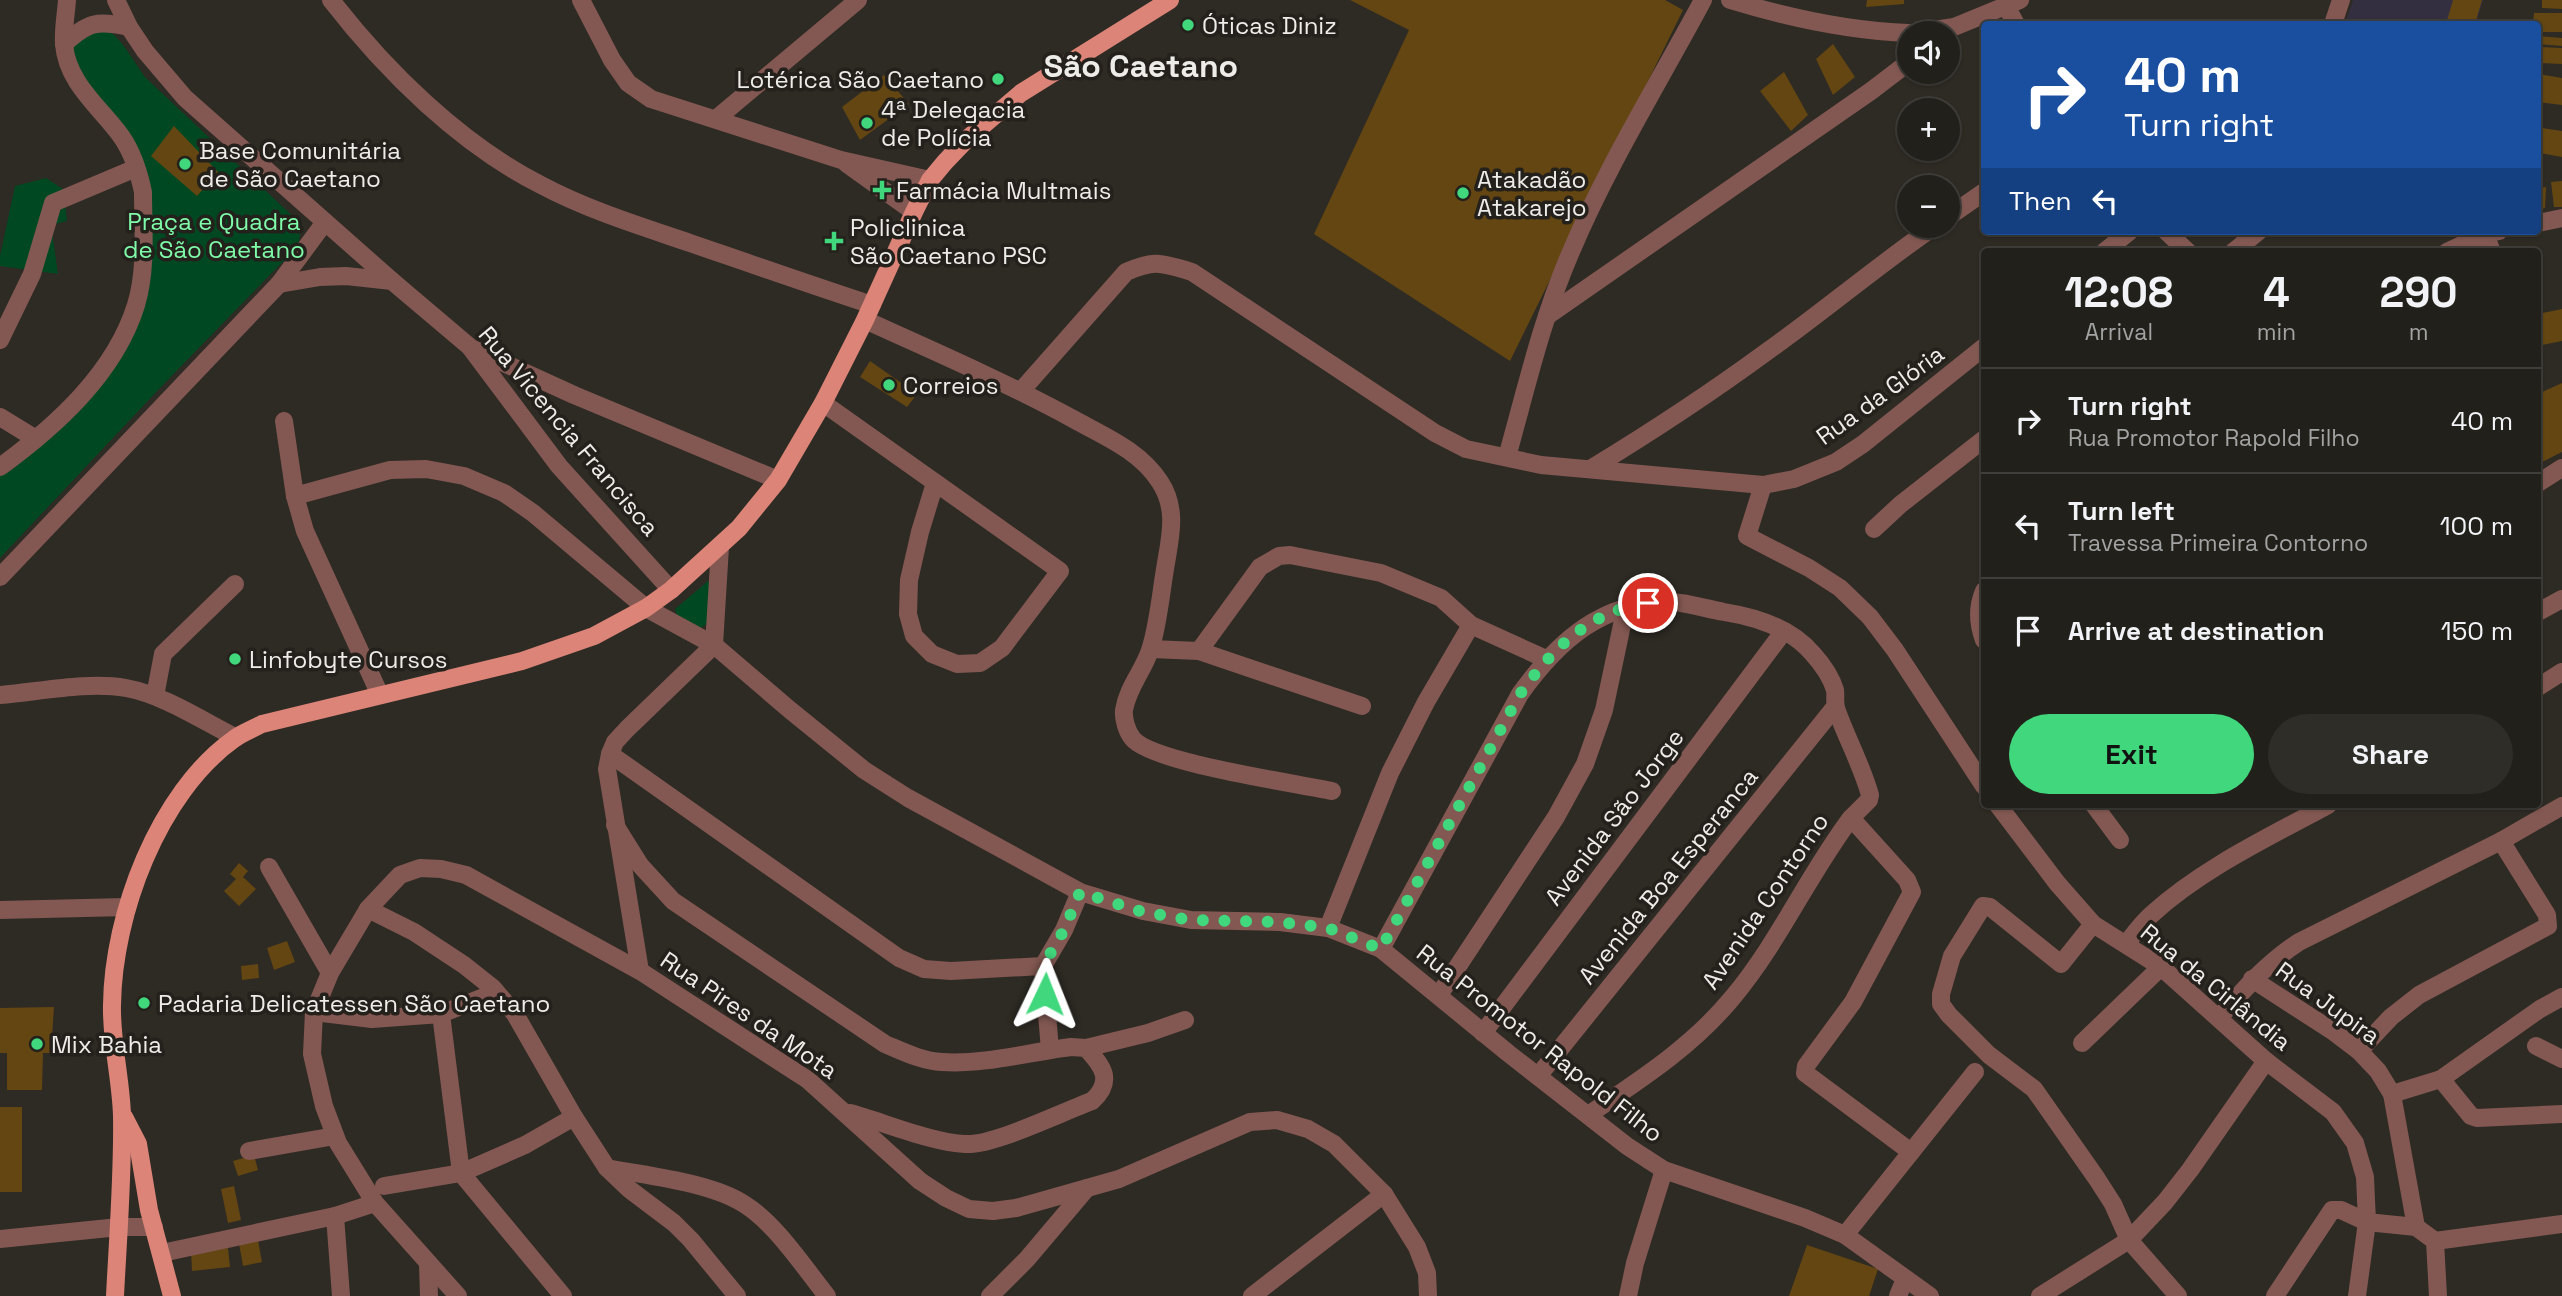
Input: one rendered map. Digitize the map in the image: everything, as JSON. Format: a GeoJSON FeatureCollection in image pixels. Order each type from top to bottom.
{"type":"FeatureCollection","features":[{"type":"Feature","properties":{"kind":"main road"},"geometry":{"type":"LineString","coordinates":[[115,1296],[122,1114],[111,1008],[114,965],[127,907],[144,861],[163,824],[197,774],[235,737],[262,724],[522,661],[594,636],[646,608],[671,590],[720,547],[778,480],[869,312],[930,180],[968,139],[1021,93],[1170,0]]}},
{"type":"Feature","properties":{"kind":"main road"},"geometry":{"type":"LineString","coordinates":[[122,1114],[138,1144],[154,1227],[172,1296]]}},
{"type":"Feature","properties":{"kind":"street"},"geometry":{"type":"LineString","coordinates":[[0,467],[68,410],[93,382],[126,330],[136,304],[143,253],[143,192],[136,168],[121,136],[75,78],[64,44],[67,0]]}},
{"type":"Feature","properties":{"kind":"street","name":"Rua Vicencia Francisca"},"geometry":{"type":"LineString","coordinates":[[116,0],[145,51],[185,98],[470,347],[559,466],[671,590]]}},
{"type":"Feature","properties":{"kind":"street"},"geometry":{"type":"LineString","coordinates":[[331,0],[356,32],[396,74],[458,130],[541,185],[621,220],[869,312],[1124,447],[1145,463],[1164,490],[1173,524],[1151,649],[1128,694],[1123,713],[1127,729],[1134,740],[1181,761],[1332,791]]}},
{"type":"Feature","properties":{"kind":"street"},"geometry":{"type":"LineString","coordinates":[[581,0],[612,60],[628,83],[651,99],[841,160],[930,180]]}},
{"type":"Feature","properties":{"kind":"street"},"geometry":{"type":"LineString","coordinates":[[716,119],[858,0]]}},
{"type":"Feature","properties":{"kind":"street"},"geometry":{"type":"LineString","coordinates":[[1507,457],[1547,316],[1570,254],[1621,152],[1703,0]]}},
{"type":"Feature","properties":{"kind":"street"},"geometry":{"type":"LineString","coordinates":[[1730,0],[1821,24],[1870,32],[1897,33]]}},
{"type":"Feature","properties":{"kind":"street"},"geometry":{"type":"LineString","coordinates":[[2334,21],[2341,0]]}},
{"type":"Feature","properties":{"kind":"street"},"geometry":{"type":"LineString","coordinates":[[1960,26],[2013,3],[2015,21]]}},
{"type":"Feature","properties":{"kind":"street"},"geometry":{"type":"LineString","coordinates":[[64,44],[89,25],[106,22],[129,27]]}},
{"type":"Feature","properties":{"kind":"street"},"geometry":{"type":"LineString","coordinates":[[1547,316],[1897,71]]}},
{"type":"Feature","properties":{"kind":"street"},"geometry":{"type":"LineString","coordinates":[[841,160],[914,212]]}},
{"type":"Feature","properties":{"kind":"street"},"geometry":{"type":"LineString","coordinates":[[0,340],[32,274],[52,203],[136,168]]}},
{"type":"Feature","properties":{"kind":"street"},"geometry":{"type":"LineString","coordinates":[[1960,209],[1981,194]]}},
{"type":"Feature","properties":{"kind":"street"},"geometry":{"type":"LineString","coordinates":[[2541,222],[2562,218]]}},
{"type":"Feature","properties":{"kind":"street"},"geometry":{"type":"LineString","coordinates":[[0,576],[279,284],[325,222]]}},
{"type":"Feature","properties":{"kind":"street"},"geometry":{"type":"LineString","coordinates":[[2109,248],[2125,235]]}},
{"type":"Feature","properties":{"kind":"street"},"geometry":{"type":"LineString","coordinates":[[2170,235],[2184,248]]}},
{"type":"Feature","properties":{"kind":"street"},"geometry":{"type":"LineString","coordinates":[[2238,248],[2254,235]]}},
{"type":"Feature","properties":{"kind":"street"},"geometry":{"type":"LineString","coordinates":[[2456,248],[2485,235]]}},
{"type":"Feature","properties":{"kind":"street"},"geometry":{"type":"LineString","coordinates":[[1592,468],[1658,428],[1724,383],[1886,259],[1918,238]]}},
{"type":"Feature","properties":{"kind":"street","name":"Rua da Glória"},"geometry":{"type":"LineString","coordinates":[[1021,391],[1126,272],[1146,263],[1166,264],[1192,272],[1435,433],[1466,449],[1541,465],[1763,485],[1794,479],[1836,462],[1863,444],[1981,349]]}},
{"type":"Feature","properties":{"kind":"street"},"geometry":{"type":"LineString","coordinates":[[279,284],[346,276],[392,281]]}},
{"type":"Feature","properties":{"kind":"street"},"geometry":{"type":"LineString","coordinates":[[470,347],[574,395],[778,480]]}},
{"type":"Feature","properties":{"kind":"street"},"geometry":{"type":"LineString","coordinates":[[822,403],[1060,571],[1002,648],[980,663],[957,664],[932,654],[914,636],[908,614],[909,580],[935,483]]}},
{"type":"Feature","properties":{"kind":"street"},"geometry":{"type":"LineString","coordinates":[[0,417],[36,439]]}},
{"type":"Feature","properties":{"kind":"street"},"geometry":{"type":"LineString","coordinates":[[284,421],[295,496],[305,531],[380,695]]}},
{"type":"Feature","properties":{"kind":"street"},"geometry":{"type":"LineString","coordinates":[[1874,529],[1901,504],[1981,441]]}},
{"type":"Feature","properties":{"kind":"street"},"geometry":{"type":"LineString","coordinates":[[2541,481],[2562,468]]}},
{"type":"Feature","properties":{"kind":"street","name":"Rua Promotor Rapold Filho"},"geometry":{"type":"LineString","coordinates":[[295,496],[390,470],[426,469],[464,476],[504,493],[533,513],[646,608],[714,645],[864,770],[908,798],[1080,892],[1143,912],[1191,920],[1280,922],[1328,928],[1381,949],[1627,1146],[1664,1170],[1805,1218],[1845,1235],[1930,1296]]}},
{"type":"Feature","properties":{"kind":"street"},"geometry":{"type":"LineString","coordinates":[[1763,485],[1747,536],[1809,568],[1840,588],[1870,617],[1895,650],[1981,781]]}},
{"type":"Feature","properties":{"kind":"street"},"geometry":{"type":"LineString","coordinates":[[640,971],[607,769],[615,742],[714,645],[720,547]]}},
{"type":"Feature","properties":{"kind":"street"},"geometry":{"type":"LineString","coordinates":[[1199,651],[1260,566],[1279,556],[1290,555],[1381,573],[1441,598],[1471,625],[1546,659]]}},
{"type":"Feature","properties":{"kind":"street"},"geometry":{"type":"LineString","coordinates":[[155,696],[163,654],[235,584]]}},
{"type":"Feature","properties":{"kind":"street"},"geometry":{"type":"LineString","coordinates":[[2541,610],[2562,599]]}},
{"type":"Feature","properties":{"kind":"street"},"geometry":{"type":"LineString","coordinates":[[1381,949],[1520,694],[1546,659],[1566,639],[1602,617],[1626,606],[1673,602],[1750,616],[1784,631],[1813,653],[1828,673],[1835,691],[1835,707]]}},
{"type":"Feature","properties":{"kind":"street"},"geometry":{"type":"LineString","coordinates":[[1981,604],[1981,630]]}},
{"type":"Feature","properties":{"kind":"street"},"geometry":{"type":"LineString","coordinates":[[1439,995],[1556,817],[1585,764],[1604,710],[1626,606]]}},
{"type":"Feature","properties":{"kind":"street"},"geometry":{"type":"LineString","coordinates":[[1328,928],[1390,773],[1426,702],[1471,625]]}},
{"type":"Feature","properties":{"kind":"street","name":"Avenida São Jorge"},"geometry":{"type":"LineString","coordinates":[[1483,1032],[1784,631]]}},
{"type":"Feature","properties":{"kind":"street"},"geometry":{"type":"LineString","coordinates":[[1151,649],[1199,651],[1362,706]]}},
{"type":"Feature","properties":{"kind":"street"},"geometry":{"type":"LineString","coordinates":[[2541,685],[2562,672]]}},
{"type":"Feature","properties":{"kind":"street"},"geometry":{"type":"LineString","coordinates":[[0,695],[103,686],[126,688],[155,696],[235,737]]}},
{"type":"Feature","properties":{"kind":"street","name":"Avenida Contorno"},"geometry":{"type":"LineString","coordinates":[[1588,1115],[1667,1062],[1733,998],[1771,945],[1830,846],[1869,800],[1870,795],[1835,707]]}},
{"type":"Feature","properties":{"kind":"street","name":"Avenida Boa Esperanca"},"geometry":{"type":"LineString","coordinates":[[1539,1075],[1835,707]]}},
{"type":"Feature","properties":{"kind":"street"},"geometry":{"type":"LineString","coordinates":[[610,754],[899,958],[924,969],[951,971],[1043,966]]}},
{"type":"Feature","properties":{"kind":"street"},"geometry":{"type":"LineString","coordinates":[[2219,1018],[2252,979],[2274,959],[2299,942],[2501,841],[2562,806]]}},
{"type":"Feature","properties":{"kind":"street","name":"Rua da Cirlândia"},"geometry":{"type":"LineString","coordinates":[[2000,808],[2057,883],[2093,924],[2161,967],[2266,1061],[2333,1112],[2354,1143],[2365,1177],[2367,1222],[2357,1296]]}},
{"type":"Feature","properties":{"kind":"street"},"geometry":{"type":"LineString","coordinates":[[2096,808],[2120,840]]}},
{"type":"Feature","properties":{"kind":"street"},"geometry":{"type":"LineString","coordinates":[[2126,944],[2148,917],[2169,900],[2236,855],[2322,808]]}},
{"type":"Feature","properties":{"kind":"street"},"geometry":{"type":"LineString","coordinates":[[1851,818],[1907,880],[1912,892],[1853,1002],[1805,1070],[1807,1075],[1912,1152]]}},
{"type":"Feature","properties":{"kind":"street"},"geometry":{"type":"LineString","coordinates":[[615,825],[640,865],[673,901],[886,1044],[912,1056],[942,1062],[971,1061],[1050,1049],[1086,1048],[1148,1033],[1185,1020]]}},
{"type":"Feature","properties":{"kind":"street"},"geometry":{"type":"LineString","coordinates":[[2359,1051],[2392,1017],[2419,996],[2548,926],[2547,915],[2501,841]]}},
{"type":"Feature","properties":{"kind":"street"},"geometry":{"type":"LineString","coordinates":[[269,867],[330,974]]}},
{"type":"Feature","properties":{"kind":"street","name":"Rua Pires da Mota"},"geometry":{"type":"LineString","coordinates":[[458,1296],[375,1203],[335,1136],[324,1106],[312,1054],[314,1012],[330,974],[368,909],[400,876],[420,868],[441,869],[466,875],[640,971],[808,1080],[920,1181],[946,1198],[970,1209],[993,1212],[1016,1208],[1119,1179],[1250,1122],[1277,1120],[1308,1129],[1334,1143],[1384,1194],[1417,1247],[1427,1273],[1428,1295]]}},
{"type":"Feature","properties":{"kind":"street"},"geometry":{"type":"LineString","coordinates":[[1050,1049],[1043,966],[1064,930],[1080,892]]}},
{"type":"Feature","properties":{"kind":"street"},"geometry":{"type":"LineString","coordinates":[[2093,924],[2061,964],[1986,905],[1980,909],[1952,956],[1941,994],[1941,1004],[1989,1055],[2034,1089],[2113,1204],[2129,1240],[2178,1296]]}},
{"type":"Feature","properties":{"kind":"street"},"geometry":{"type":"LineString","coordinates":[[0,910],[127,907]]}},
{"type":"Feature","properties":{"kind":"street"},"geometry":{"type":"LineString","coordinates":[[368,909],[414,932],[464,965],[496,992],[515,1014],[574,1117],[607,1168],[629,1189],[674,1223],[737,1296]]}},
{"type":"Feature","properties":{"kind":"street"},"geometry":{"type":"LineString","coordinates":[[2082,1043],[2161,967]]}},
{"type":"Feature","properties":{"kind":"street","name":"Rua Jupira"},"geometry":{"type":"LineString","coordinates":[[2252,979],[2359,1051],[2378,1071],[2392,1094],[2416,1227]]}},
{"type":"Feature","properties":{"kind":"street"},"geometry":{"type":"LineString","coordinates":[[314,1012],[372,1019],[441,1014],[496,992]]}},
{"type":"Feature","properties":{"kind":"street"},"geometry":{"type":"LineString","coordinates":[[2392,1094],[2441,1079],[2540,1009],[2562,997]]}},
{"type":"Feature","properties":{"kind":"street"},"geometry":{"type":"LineString","coordinates":[[441,1014],[461,1174],[563,1296]]}},
{"type":"Feature","properties":{"kind":"street"},"geometry":{"type":"LineString","coordinates":[[2536,1046],[2562,1059]]}},
{"type":"Feature","properties":{"kind":"street"},"geometry":{"type":"LineString","coordinates":[[844,1111],[946,1142],[967,1145],[989,1141],[1092,1101],[1103,1088],[1105,1077],[1099,1062],[1086,1048]]}},
{"type":"Feature","properties":{"kind":"street"},"geometry":{"type":"LineString","coordinates":[[2040,1296],[2129,1240],[2190,1170],[2266,1061]]}},
{"type":"Feature","properties":{"kind":"street"},"geometry":{"type":"LineString","coordinates":[[1845,1235],[1975,1072]]}},
{"type":"Feature","properties":{"kind":"street"},"geometry":{"type":"LineString","coordinates":[[2441,1079],[2471,1116],[2477,1118],[2562,1114]]}},
{"type":"Feature","properties":{"kind":"street"},"geometry":{"type":"LineString","coordinates":[[384,1186],[461,1174],[526,1146],[574,1117]]}},
{"type":"Feature","properties":{"kind":"street"},"geometry":{"type":"LineString","coordinates":[[249,1151],[335,1136]]}},
{"type":"Feature","properties":{"kind":"street"},"geometry":{"type":"LineString","coordinates":[[607,1168],[704,1187],[743,1203],[776,1233],[827,1296]]}},
{"type":"Feature","properties":{"kind":"street"},"geometry":{"type":"LineString","coordinates":[[1629,1296],[1635,1263],[1664,1170]]}},
{"type":"Feature","properties":{"kind":"street"},"geometry":{"type":"LineString","coordinates":[[990,1296],[1027,1259],[1087,1188]]}},
{"type":"Feature","properties":{"kind":"street"},"geometry":{"type":"LineString","coordinates":[[1252,1296],[1384,1194]]}},
{"type":"Feature","properties":{"kind":"street"},"geometry":{"type":"LineString","coordinates":[[162,1253],[335,1216],[375,1203]]}},
{"type":"Feature","properties":{"kind":"street"},"geometry":{"type":"LineString","coordinates":[[2275,1296],[2332,1210],[2340,1210],[2367,1222],[2416,1227],[2435,1241],[2562,1224]]}},
{"type":"Feature","properties":{"kind":"street"},"geometry":{"type":"LineString","coordinates":[[335,1216],[341,1296]]}},
{"type":"Feature","properties":{"kind":"street"},"geometry":{"type":"LineString","coordinates":[[0,1239],[119,1227],[154,1227]]}},
{"type":"Feature","properties":{"kind":"street"},"geometry":{"type":"LineString","coordinates":[[2435,1241],[2438,1296]]}},
{"type":"Feature","properties":{"kind":"street"},"geometry":{"type":"LineString","coordinates":[[428,1262],[429,1296]]}},
{"type":"Feature","properties":{"kind":"street"},"geometry":{"type":"LineString","coordinates":[[1898,1296],[1906,1279]]}},
{"type":"Feature","properties":{"kind":"shaded area"},"geometry":{"type":"Polygon","coordinates":[[[2353,0],[2483,0],[2477,21],[2346,21],[2353,0]]]}},
{"type":"Feature","properties":{"kind":"green space","name":"Praça e Quadra de São Caetano"},"geometry":{"type":"Polygon","coordinates":[[[108,30],[123,45],[145,77],[302,225],[298,246],[0,558],[0,474],[92,392],[143,292],[148,182],[73,63],[72,43],[83,31],[108,30]]]}},
{"type":"Feature","properties":{"kind":"green space"},"geometry":{"type":"Polygon","coordinates":[[[46,178],[63,189],[67,221],[51,225],[58,274],[0,266],[15,186],[46,178]]]}},
{"type":"Feature","properties":{"kind":"green space"},"geometry":{"type":"Polygon","coordinates":[[[708,581],[713,582],[707,624],[699,629],[677,616],[675,609],[708,581]]]}},
{"type":"Feature","properties":{"kind":"building","name":"Atakadão Atakarejo"},"geometry":{"type":"Polygon","coordinates":[[[1350,0],[1665,0],[1683,10],[1510,361],[1314,234],[1409,30],[1350,0]]]}},
{"type":"Feature","properties":{"kind":"building"},"geometry":{"type":"Polygon","coordinates":[[[1867,0],[1904,0],[1904,4],[1866,7],[1867,0]]]}},
{"type":"Feature","properties":{"kind":"building"},"geometry":{"type":"Polygon","coordinates":[[[2453,0],[2482,0],[2476,21],[2447,21],[2453,0]]]}},
{"type":"Feature","properties":{"kind":"building"},"geometry":{"type":"Polygon","coordinates":[[[2542,0],[2562,0],[2562,9],[2542,8],[2542,0]]]}},
{"type":"Feature","properties":{"kind":"building"},"geometry":{"type":"Polygon","coordinates":[[[2534,13],[2562,13],[2562,32],[2541,32],[2541,21],[2533,21],[2534,13]]]}},
{"type":"Feature","properties":{"kind":"building"},"geometry":{"type":"Polygon","coordinates":[[[2541,36],[2562,38],[2562,46],[2541,44],[2541,36]]]}},
{"type":"Feature","properties":{"kind":"building"},"geometry":{"type":"Polygon","coordinates":[[[1833,44],[1855,77],[1833,95],[1816,59],[1833,44]]]}},
{"type":"Feature","properties":{"kind":"building"},"geometry":{"type":"Polygon","coordinates":[[[2541,47],[2562,48],[2562,64],[2541,63],[2541,47]]]}},
{"type":"Feature","properties":{"kind":"building"},"geometry":{"type":"Polygon","coordinates":[[[1784,72],[1808,115],[1791,131],[1760,91],[1784,72]]]}},
{"type":"Feature","properties":{"kind":"building"},"geometry":{"type":"Polygon","coordinates":[[[2541,74],[2562,78],[2562,105],[2541,102],[2541,74]]]}},
{"type":"Feature","properties":{"kind":"building","name":"4ª Delegacia de Polícia"},"geometry":{"type":"Polygon","coordinates":[[[884,75],[909,104],[860,140],[842,107],[884,75]]]}},
{"type":"Feature","properties":{"kind":"building","name":"Base Comunitária de São Caetano"},"geometry":{"type":"Polygon","coordinates":[[[174,126],[218,172],[197,196],[151,156],[174,126]]]}},
{"type":"Feature","properties":{"kind":"building"},"geometry":{"type":"Polygon","coordinates":[[[2542,128],[2562,131],[2562,157],[2541,153],[2542,128]]]}},
{"type":"Feature","properties":{"kind":"building"},"geometry":{"type":"Polygon","coordinates":[[[2562,181],[2562,207],[2554,207],[2551,182],[2562,181]]]}},
{"type":"Feature","properties":{"kind":"building"},"geometry":{"type":"Polygon","coordinates":[[[2546,187],[2545,208],[2541,209],[2541,188],[2546,187]]]}},
{"type":"Feature","properties":{"kind":"building"},"geometry":{"type":"Polygon","coordinates":[[[2562,309],[2562,341],[2542,345],[2541,313],[2562,309]]]}},
{"type":"Feature","properties":{"kind":"building","name":"Correios"},"geometry":{"type":"Polygon","coordinates":[[[870,361],[917,394],[907,407],[860,377],[870,361]]]}},
{"type":"Feature","properties":{"kind":"building"},"geometry":{"type":"Polygon","coordinates":[[[2562,383],[2562,452],[2541,462],[2541,393],[2562,383]]]}},
{"type":"Feature","properties":{"kind":"building"},"geometry":{"type":"Polygon","coordinates":[[[239,863],[248,871],[243,877],[256,889],[239,906],[224,891],[236,879],[230,874],[239,863]]]}},
{"type":"Feature","properties":{"kind":"building"},"geometry":{"type":"Polygon","coordinates":[[[287,941],[295,962],[274,970],[267,948],[287,941]]]}},
{"type":"Feature","properties":{"kind":"building"},"geometry":{"type":"Polygon","coordinates":[[[258,964],[259,978],[242,980],[241,966],[258,964]]]}},
{"type":"Feature","properties":{"kind":"building"},"geometry":{"type":"Polygon","coordinates":[[[54,1007],[51,1053],[43,1053],[42,1090],[7,1090],[7,1053],[0,1053],[0,1008],[54,1007]]]}},
{"type":"Feature","properties":{"kind":"building"},"geometry":{"type":"Polygon","coordinates":[[[0,1107],[22,1107],[22,1192],[0,1192],[0,1107]]]}},
{"type":"Feature","properties":{"kind":"building"},"geometry":{"type":"Polygon","coordinates":[[[254,1155],[258,1170],[238,1176],[233,1161],[254,1155]]]}},
{"type":"Feature","properties":{"kind":"building"},"geometry":{"type":"Polygon","coordinates":[[[234,1186],[241,1220],[228,1223],[221,1189],[234,1186]]]}},
{"type":"Feature","properties":{"kind":"building"},"geometry":{"type":"Polygon","coordinates":[[[257,1235],[262,1262],[243,1266],[238,1238],[257,1235]]]}},
{"type":"Feature","properties":{"kind":"building"},"geometry":{"type":"Polygon","coordinates":[[[1807,1245],[1878,1269],[1869,1296],[1789,1296],[1807,1245]]]}},
{"type":"Feature","properties":{"kind":"building"},"geometry":{"type":"Polygon","coordinates":[[[228,1248],[230,1267],[192,1271],[191,1251],[228,1248]]]}},
{"type":"Feature","properties":{"kind":"place","name":"Óticas Diniz"},"geometry":{"type":"Point","coordinates":[1188,25]}},
{"type":"Feature","properties":{"kind":"place","name":"Lotérica São Caetano"},"geometry":{"type":"Point","coordinates":[998,79]}},
{"type":"Feature","properties":{"kind":"place","name":"4ª Delegacia de Polícia"},"geometry":{"type":"Point","coordinates":[867,123]}},
{"type":"Feature","properties":{"kind":"place","name":"Base Comunitária de São Caetano"},"geometry":{"type":"Point","coordinates":[185,164]}},
{"type":"Feature","properties":{"kind":"place","name":"Farmácia Multmais"},"geometry":{"type":"Point","coordinates":[882,190]}},
{"type":"Feature","properties":{"kind":"place","name":"Atakadão Atakarejo"},"geometry":{"type":"Point","coordinates":[1463,193]}},
{"type":"Feature","properties":{"kind":"place","name":"Policlinica São Caetano PSC"},"geometry":{"type":"Point","coordinates":[834,241]}},
{"type":"Feature","properties":{"kind":"place","name":"Correios"},"geometry":{"type":"Point","coordinates":[889,385]}},
{"type":"Feature","properties":{"kind":"place","name":"Linfobyte Cursos"},"geometry":{"type":"Point","coordinates":[235,659]}},
{"type":"Feature","properties":{"kind":"place","name":"Padaria Delicatessen São Caetano"},"geometry":{"type":"Point","coordinates":[144,1003]}},
{"type":"Feature","properties":{"kind":"place","name":"Mix Bahia"},"geometry":{"type":"Point","coordinates":[37,1044]}},
{"type":"Feature","properties":{"kind":"district","name":"São Caetano"},"geometry":{"type":"Point","coordinates":[1141,66]}},
{"type":"Feature","properties":{"kind":"route"},"geometry":{"type":"LineString","coordinates":[[1045,994],[1043,966],[1064,930],[1080,892],[1143,912],[1191,920],[1231,923],[1280,922],[1328,928],[1381,949],[1520,694],[1546,659],[1566,639],[1602,617],[1626,606],[1648,603]]}}]}
